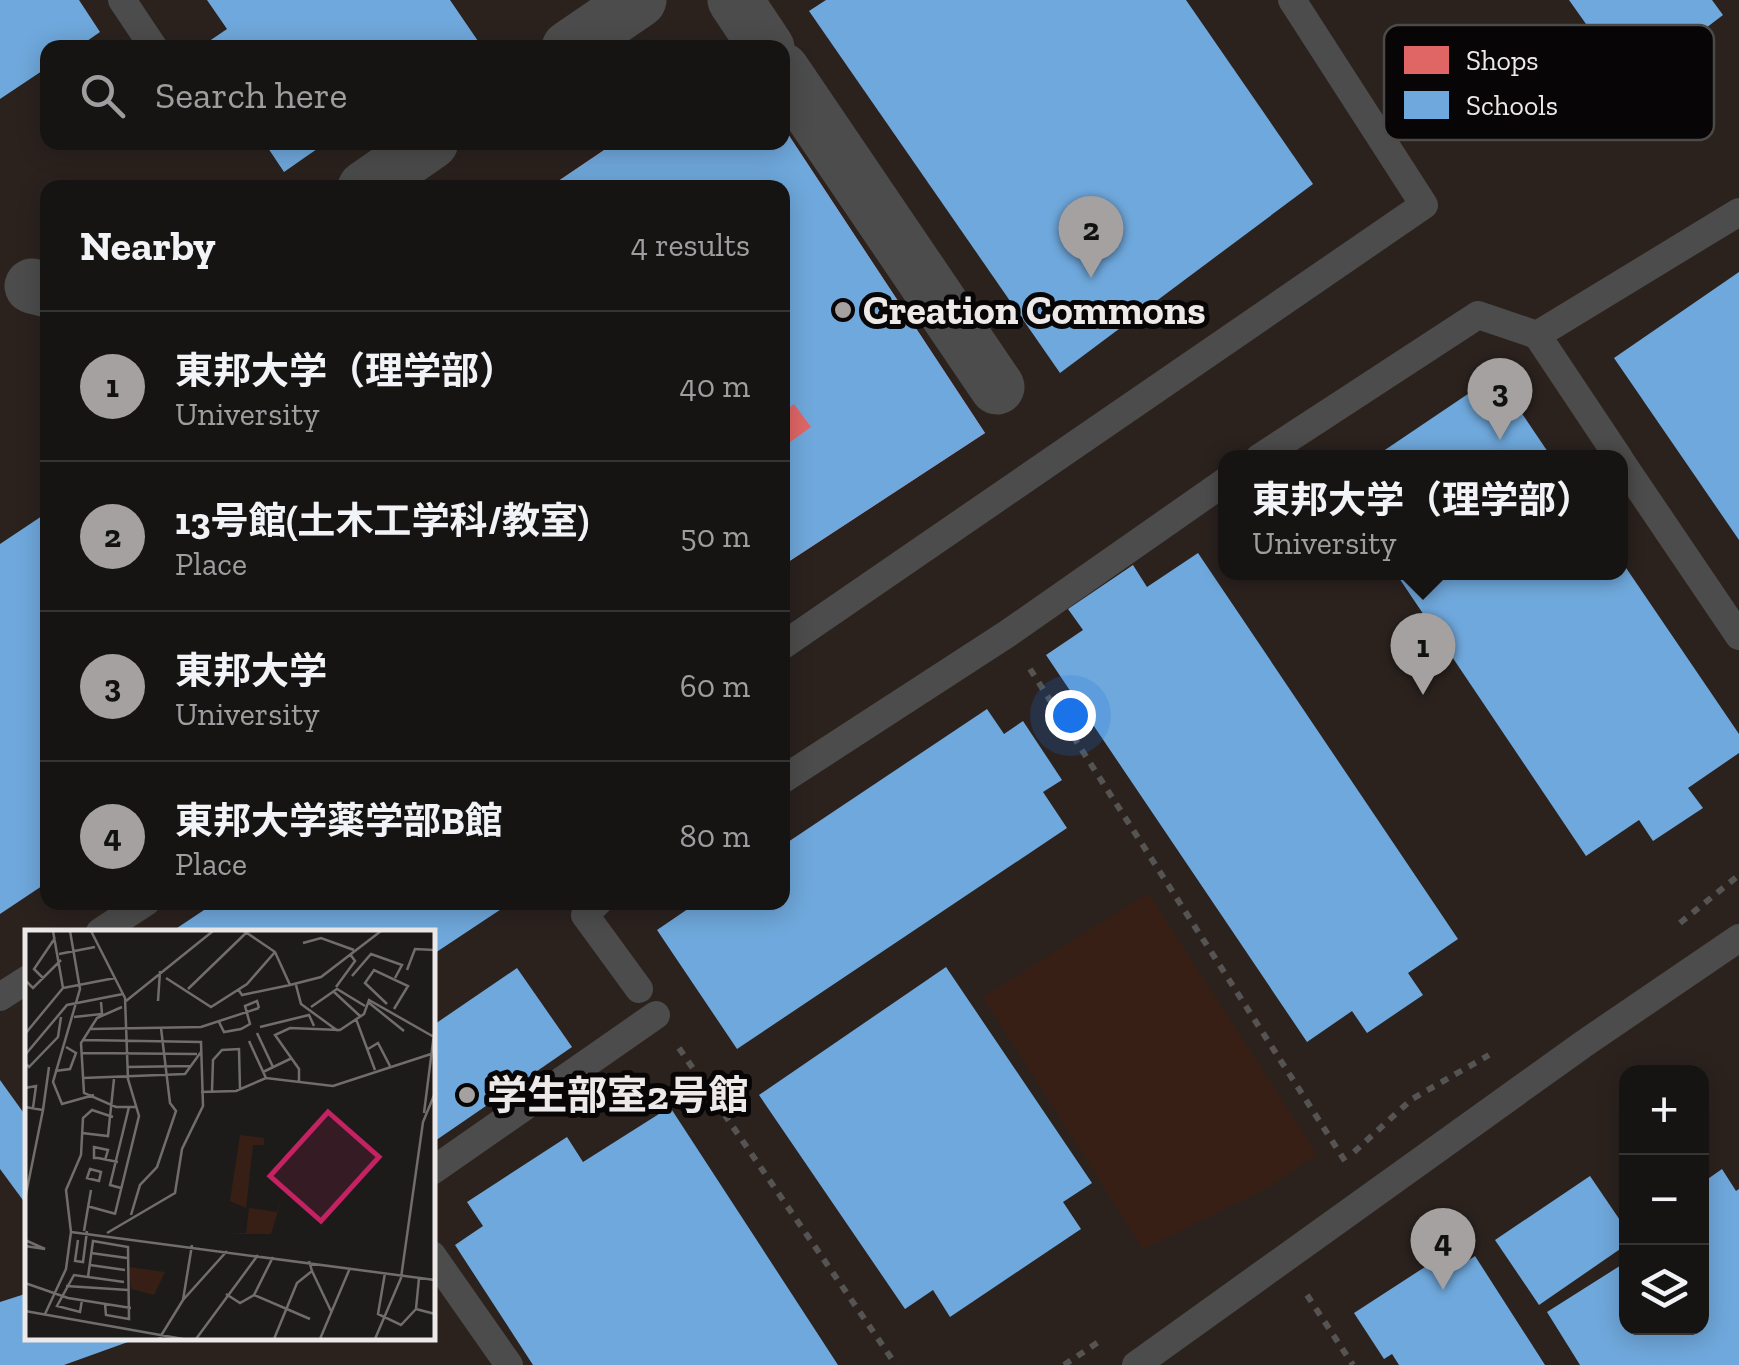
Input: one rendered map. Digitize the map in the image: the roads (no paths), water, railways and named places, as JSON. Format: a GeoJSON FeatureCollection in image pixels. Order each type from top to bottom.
{"type":"FeatureCollection","features":[{"type":"Feature","properties":{"kind":"street"},"geometry":{"type":"LineString","coordinates":[[580,40],[638,0]]}},
{"type":"Feature","properties":{"kind":"street"},"geometry":{"type":"LineString","coordinates":[[735,0],[762,40]]}},
{"type":"Feature","properties":{"kind":"street"},"geometry":{"type":"LineString","coordinates":[[790,82],[997,387]]}},
{"type":"Feature","properties":{"kind":"street"},"geometry":{"type":"LineString","coordinates":[[376,180],[419,150]]}},
{"type":"Feature","properties":{"kind":"lane"},"geometry":{"type":"LineString","coordinates":[[122,0],[149,40]]}},
{"type":"Feature","properties":{"kind":"lane"},"geometry":{"type":"LineString","coordinates":[[790,641],[1424,205],[1292,0]]}},
{"type":"Feature","properties":{"kind":"lane"},"geometry":{"type":"LineString","coordinates":[[1537,335],[1739,212]]}},
{"type":"Feature","properties":{"kind":"lane"},"geometry":{"type":"LineString","coordinates":[[1271,450],[1478,315],[1537,335],[1614,450]]}},
{"type":"Feature","properties":{"kind":"lane"},"geometry":{"type":"LineString","coordinates":[[1628,471],[1739,636]]}},
{"type":"Feature","properties":{"kind":"lane"},"geometry":{"type":"LineString","coordinates":[[790,775],[1007,634],[1218,487]]}},
{"type":"Feature","properties":{"kind":"lane"},"geometry":{"type":"LineString","coordinates":[[103,930],[134,910]]}},
{"type":"Feature","properties":{"kind":"lane"},"geometry":{"type":"LineString","coordinates":[[589,910],[584,915],[639,989]]}},
{"type":"Feature","properties":{"kind":"lane"},"geometry":{"type":"LineString","coordinates":[[1136,1365],[1582,1045],[1739,938]]}},
{"type":"Feature","properties":{"kind":"lane"},"geometry":{"type":"LineString","coordinates":[[0,996],[25,981]]}},
{"type":"Feature","properties":{"kind":"lane"},"geometry":{"type":"LineString","coordinates":[[435,1168],[656,1015]]}},
{"type":"Feature","properties":{"kind":"lane"},"geometry":{"type":"LineString","coordinates":[[435,1258],[509,1365]]}},
{"type":"Feature","properties":{"kind":"place","name":"13号館(土木工学科/教室)"},"geometry":{"type":"Point","coordinates":[1091,278]}},
{"type":"Feature","properties":{"kind":"place","name":"Creation Commons"},"geometry":{"type":"Point","coordinates":[843,310]}},
{"type":"Feature","properties":{"kind":"place","name":"東邦大学"},"geometry":{"type":"Point","coordinates":[1500,440]}},
{"type":"Feature","properties":{"kind":"place","name":"東邦大学（理学部）"},"geometry":{"type":"Point","coordinates":[1423,695]}},
{"type":"Feature","properties":{"kind":"place","name":"学生部室2号館"},"geometry":{"type":"Point","coordinates":[467,1095]}},
{"type":"Feature","properties":{"kind":"place","name":"東邦大学薬学部B館"},"geometry":{"type":"Point","coordinates":[1443,1290]}}]}
